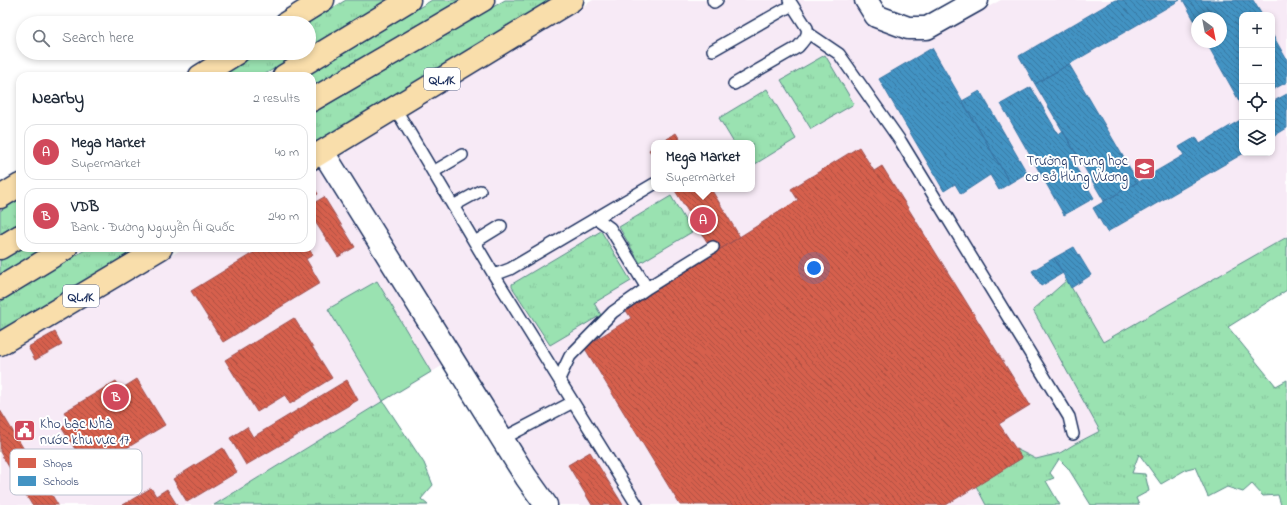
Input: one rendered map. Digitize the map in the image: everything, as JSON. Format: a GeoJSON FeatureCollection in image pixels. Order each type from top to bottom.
{"type":"FeatureCollection","features":[{"type":"Feature","properties":{"kind":"main road"},"geometry":{"type":"LineString","coordinates":[[297,16],[323,0]]}},
{"type":"Feature","properties":{"kind":"main road"},"geometry":{"type":"LineString","coordinates":[[316,57],[409,0]]}},
{"type":"Feature","properties":{"kind":"main road"},"geometry":{"type":"LineString","coordinates":[[316,98],[483,0]]}},
{"type":"Feature","properties":{"kind":"main road","name":"QL.1K"},"geometry":{"type":"LineString","coordinates":[[318,155],[572,0]]}},
{"type":"Feature","properties":{"kind":"main road"},"geometry":{"type":"LineString","coordinates":[[206,72],[226,60]]}},
{"type":"Feature","properties":{"kind":"main road"},"geometry":{"type":"LineString","coordinates":[[291,72],[310,60]]}},
{"type":"Feature","properties":{"kind":"main road"},"geometry":{"type":"LineString","coordinates":[[0,198],[16,188]]}},
{"type":"Feature","properties":{"kind":"main road"},"geometry":{"type":"LineString","coordinates":[[0,248],[16,238]]}},
{"type":"Feature","properties":{"kind":"main road"},"geometry":{"type":"LineString","coordinates":[[0,288],[59,252]]}},
{"type":"Feature","properties":{"kind":"main road","name":"QL.1K"},"geometry":{"type":"LineString","coordinates":[[0,344],[154,252]]}},
{"type":"Feature","properties":{"kind":"street"},"geometry":{"type":"LineString","coordinates":[[866,0],[876,16],[908,28],[927,28],[977,0]]}},
{"type":"Feature","properties":{"kind":"street"},"geometry":{"type":"LineString","coordinates":[[318,155],[526,477],[546,505]]}},
{"type":"Feature","properties":{"kind":"lane"},"geometry":{"type":"LineString","coordinates":[[713,0],[714,2],[717,0]]}},
{"type":"Feature","properties":{"kind":"lane"},"geometry":{"type":"LineString","coordinates":[[713,50],[790,3],[808,32],[839,54],[901,142],[1069,417],[1073,434]]}},
{"type":"Feature","properties":{"kind":"lane"},"geometry":{"type":"LineString","coordinates":[[734,84],[798,46],[805,39],[808,32]]}},
{"type":"Feature","properties":{"kind":"lane"},"geometry":{"type":"LineString","coordinates":[[395,108],[494,275],[636,505]]}},
{"type":"Feature","properties":{"kind":"lane"},"geometry":{"type":"LineString","coordinates":[[433,172],[462,155]]}},
{"type":"Feature","properties":{"kind":"lane"},"geometry":{"type":"LineString","coordinates":[[494,275],[510,270],[651,186]]}},
{"type":"Feature","properties":{"kind":"lane"},"geometry":{"type":"LineString","coordinates":[[453,206],[480,191]]}},
{"type":"Feature","properties":{"kind":"lane"},"geometry":{"type":"LineString","coordinates":[[596,218],[610,228],[647,288]]}},
{"type":"Feature","properties":{"kind":"lane"},"geometry":{"type":"LineString","coordinates":[[475,242],[501,226]]}},
{"type":"Feature","properties":{"kind":"lane"},"geometry":{"type":"LineString","coordinates":[[559,380],[570,356],[613,312],[647,288],[713,247]]}},
{"type":"Feature","properties":{"kind":"lane"},"geometry":{"type":"LineString","coordinates":[[502,439],[573,402]]}},
{"type":"Feature","properties":{"kind":"shaded area"},"geometry":{"type":"Polygon","coordinates":[[[593,0],[852,0],[868,25],[906,39],[929,39],[1001,0],[1287,0],[1287,237],[1103,342],[1067,280],[1034,310],[1101,431],[1060,453],[1036,459],[1017,450],[1022,458],[976,486],[986,505],[553,505],[334,158],[593,0]]]}},
{"type":"Feature","properties":{"kind":"shaded area"},"geometry":{"type":"Polygon","coordinates":[[[323,165],[445,364],[214,505],[0,505],[0,357],[177,252],[316,252],[316,169],[323,165]]]}},
{"type":"Feature","properties":{"kind":"green space"},"geometry":{"type":"Polygon","coordinates":[[[346,0],[387,0],[316,44],[316,18],[346,0]]]}},
{"type":"Feature","properties":{"kind":"green space"},"geometry":{"type":"Polygon","coordinates":[[[432,0],[460,0],[316,85],[316,72],[313,72],[432,0]]]}},
{"type":"Feature","properties":{"kind":"green space"},"geometry":{"type":"Polygon","coordinates":[[[505,0],[550,0],[316,143],[316,112],[505,0]]]}},
{"type":"Feature","properties":{"kind":"green space"},"geometry":{"type":"Polygon","coordinates":[[[825,55],[854,104],[811,129],[781,80],[825,55]]]}},
{"type":"Feature","properties":{"kind":"green space"},"geometry":{"type":"Polygon","coordinates":[[[247,60],[288,60],[269,72],[228,72],[247,60]]]}},
{"type":"Feature","properties":{"kind":"green space"},"geometry":{"type":"Polygon","coordinates":[[[767,89],[796,139],[755,164],[755,140],[732,140],[719,118],[767,89]]]}},
{"type":"Feature","properties":{"kind":"green space"},"geometry":{"type":"Polygon","coordinates":[[[671,196],[692,232],[640,263],[619,227],[671,196]]]}},
{"type":"Feature","properties":{"kind":"green space"},"geometry":{"type":"Polygon","coordinates":[[[16,201],[16,224],[0,234],[0,211],[16,201]]]}},
{"type":"Feature","properties":{"kind":"green space"},"geometry":{"type":"Polygon","coordinates":[[[601,231],[631,281],[594,303],[601,315],[550,345],[512,287],[512,284],[601,231]]]}},
{"type":"Feature","properties":{"kind":"green space"},"geometry":{"type":"Polygon","coordinates":[[[1287,237],[1287,290],[1228,327],[1276,386],[1287,380],[1287,505],[1281,505],[1278,495],[1263,496],[1252,484],[1243,492],[1227,487],[1208,497],[1195,467],[1187,469],[1161,484],[1139,454],[1132,473],[1145,474],[1149,491],[1136,498],[1139,505],[1091,505],[1068,468],[1059,459],[1050,473],[1054,478],[1046,481],[1060,505],[986,505],[976,486],[1022,458],[1016,449],[1036,459],[1060,453],[1100,431],[1033,310],[1067,280],[1103,342],[1287,237]]]}},
{"type":"Feature","properties":{"kind":"green space"},"geometry":{"type":"Polygon","coordinates":[[[16,252],[37,252],[0,275],[0,261],[16,252]]]}},
{"type":"Feature","properties":{"kind":"green space"},"geometry":{"type":"Polygon","coordinates":[[[81,252],[132,252],[0,331],[0,302],[81,252]]]}},
{"type":"Feature","properties":{"kind":"green space"},"geometry":{"type":"Polygon","coordinates":[[[377,281],[431,372],[383,401],[328,309],[377,281]]]}},
{"type":"Feature","properties":{"kind":"green space"},"geometry":{"type":"Polygon","coordinates":[[[383,401],[424,463],[433,485],[421,499],[428,505],[214,505],[383,401]]]}},
{"type":"Feature","properties":{"kind":"building: Shops"},"geometry":{"type":"Polygon","coordinates":[[[676,133],[680,140],[666,140],[676,133]]]}},
{"type":"Feature","properties":{"kind":"building: Shops"},"geometry":{"type":"Polygon","coordinates":[[[859,147],[874,171],[882,166],[1030,405],[999,424],[1022,458],[946,505],[680,505],[584,347],[631,318],[623,306],[714,253],[798,200],[791,189],[859,147]]]}},
{"type":"Feature","properties":{"kind":"building: Shops"},"geometry":{"type":"Polygon","coordinates":[[[676,192],[713,192],[740,237],[714,253],[676,192]]]}},
{"type":"Feature","properties":{"kind":"building: Shops"},"geometry":{"type":"Polygon","coordinates":[[[324,197],[355,247],[338,257],[316,223],[316,202],[324,197]]]}},
{"type":"Feature","properties":{"kind":"building: Shops"},"geometry":{"type":"Polygon","coordinates":[[[254,252],[311,252],[313,255],[306,259],[320,283],[223,342],[191,291],[254,252]]]}},
{"type":"Feature","properties":{"kind":"building: Shops"},"geometry":{"type":"Polygon","coordinates":[[[294,318],[332,378],[290,404],[285,395],[257,412],[225,360],[294,318]]]}},
{"type":"Feature","properties":{"kind":"building: Shops"},"geometry":{"type":"Polygon","coordinates":[[[55,332],[62,345],[35,360],[28,347],[55,332]]]}},
{"type":"Feature","properties":{"kind":"building: Shops"},"geometry":{"type":"Polygon","coordinates":[[[137,379],[165,425],[125,449],[75,449],[61,427],[71,422],[64,412],[116,381],[121,389],[137,379]]]}},
{"type":"Feature","properties":{"kind":"building: Shops"},"geometry":{"type":"Polygon","coordinates":[[[347,380],[358,400],[246,465],[230,438],[247,427],[253,437],[347,380]]]}},
{"type":"Feature","properties":{"kind":"building: Shops"},"geometry":{"type":"Polygon","coordinates":[[[0,410],[24,449],[10,449],[10,469],[0,452],[0,410]]]}},
{"type":"Feature","properties":{"kind":"building: Shops"},"geometry":{"type":"Polygon","coordinates":[[[223,448],[237,472],[187,502],[173,479],[223,448]]]}},
{"type":"Feature","properties":{"kind":"building: Shops"},"geometry":{"type":"Polygon","coordinates":[[[590,452],[623,505],[592,505],[568,465],[590,452]]]}},
{"type":"Feature","properties":{"kind":"building: Shops"},"geometry":{"type":"Polygon","coordinates":[[[151,488],[156,496],[167,489],[177,505],[123,505],[142,495],[142,493],[151,488]]]}},
{"type":"Feature","properties":{"kind":"building: Shops"},"geometry":{"type":"Polygon","coordinates":[[[26,495],[52,495],[58,505],[32,505],[26,495]]]}},
{"type":"Feature","properties":{"kind":"building: Schools"},"geometry":{"type":"Polygon","coordinates":[[[1115,0],[1180,0],[1035,84],[1019,56],[1115,0]]]}},
{"type":"Feature","properties":{"kind":"building: Schools"},"geometry":{"type":"Polygon","coordinates":[[[1183,0],[1253,0],[1260,12],[1239,12],[1239,101],[1209,48],[1227,48],[1227,12],[1191,12],[1191,14],[1183,0]]]}},
{"type":"Feature","properties":{"kind":"building: Schools"},"geometry":{"type":"Polygon","coordinates":[[[1275,39],[1287,60],[1287,82],[1275,88],[1275,39]]]}},
{"type":"Feature","properties":{"kind":"building: Schools"},"geometry":{"type":"Polygon","coordinates":[[[932,48],[1010,183],[999,190],[990,175],[961,194],[955,184],[944,191],[879,79],[932,48]]]}},
{"type":"Feature","properties":{"kind":"building: Schools"},"geometry":{"type":"Polygon","coordinates":[[[1069,64],[1138,182],[1104,201],[1035,84],[1069,64]]]}},
{"type":"Feature","properties":{"kind":"building: Schools"},"geometry":{"type":"Polygon","coordinates":[[[1031,87],[1058,134],[1063,131],[1077,155],[1071,159],[1094,198],[1064,215],[1001,104],[1031,87]]]}},
{"type":"Feature","properties":{"kind":"building: Schools"},"geometry":{"type":"Polygon","coordinates":[[[980,91],[1027,173],[1010,183],[962,101],[980,91]]]}},
{"type":"Feature","properties":{"kind":"building: Schools"},"geometry":{"type":"Polygon","coordinates":[[[1287,94],[1287,128],[1275,135],[1275,120],[1275,100],[1287,94]]]}},
{"type":"Feature","properties":{"kind":"building: Schools"},"geometry":{"type":"Polygon","coordinates":[[[1239,121],[1239,156],[1107,232],[1093,208],[1184,155],[1179,147],[1196,137],[1200,144],[1239,121]]]}},
{"type":"Feature","properties":{"kind":"building: Schools"},"geometry":{"type":"Polygon","coordinates":[[[1074,247],[1091,275],[1071,288],[1054,258],[1074,247]]]}},
{"type":"Feature","properties":{"kind":"building: Schools"},"geometry":{"type":"Polygon","coordinates":[[[1054,258],[1063,273],[1041,286],[1032,271],[1054,258]]]}},
{"type":"Feature","properties":{"kind":"place","name":"Trường Trung học cơ sở Hùng Vương"},"geometry":{"type":"Point","coordinates":[1144,168]}},
{"type":"Feature","properties":{"kind":"place","name":"Mega Market"},"geometry":{"type":"Point","coordinates":[703,220]}},
{"type":"Feature","properties":{"kind":"place","name":"VDB"},"geometry":{"type":"Point","coordinates":[116,397]}},
{"type":"Feature","properties":{"kind":"place","name":"Kho bạc Nhà nước khu vực 17"},"geometry":{"type":"Point","coordinates":[24,431]}}]}
